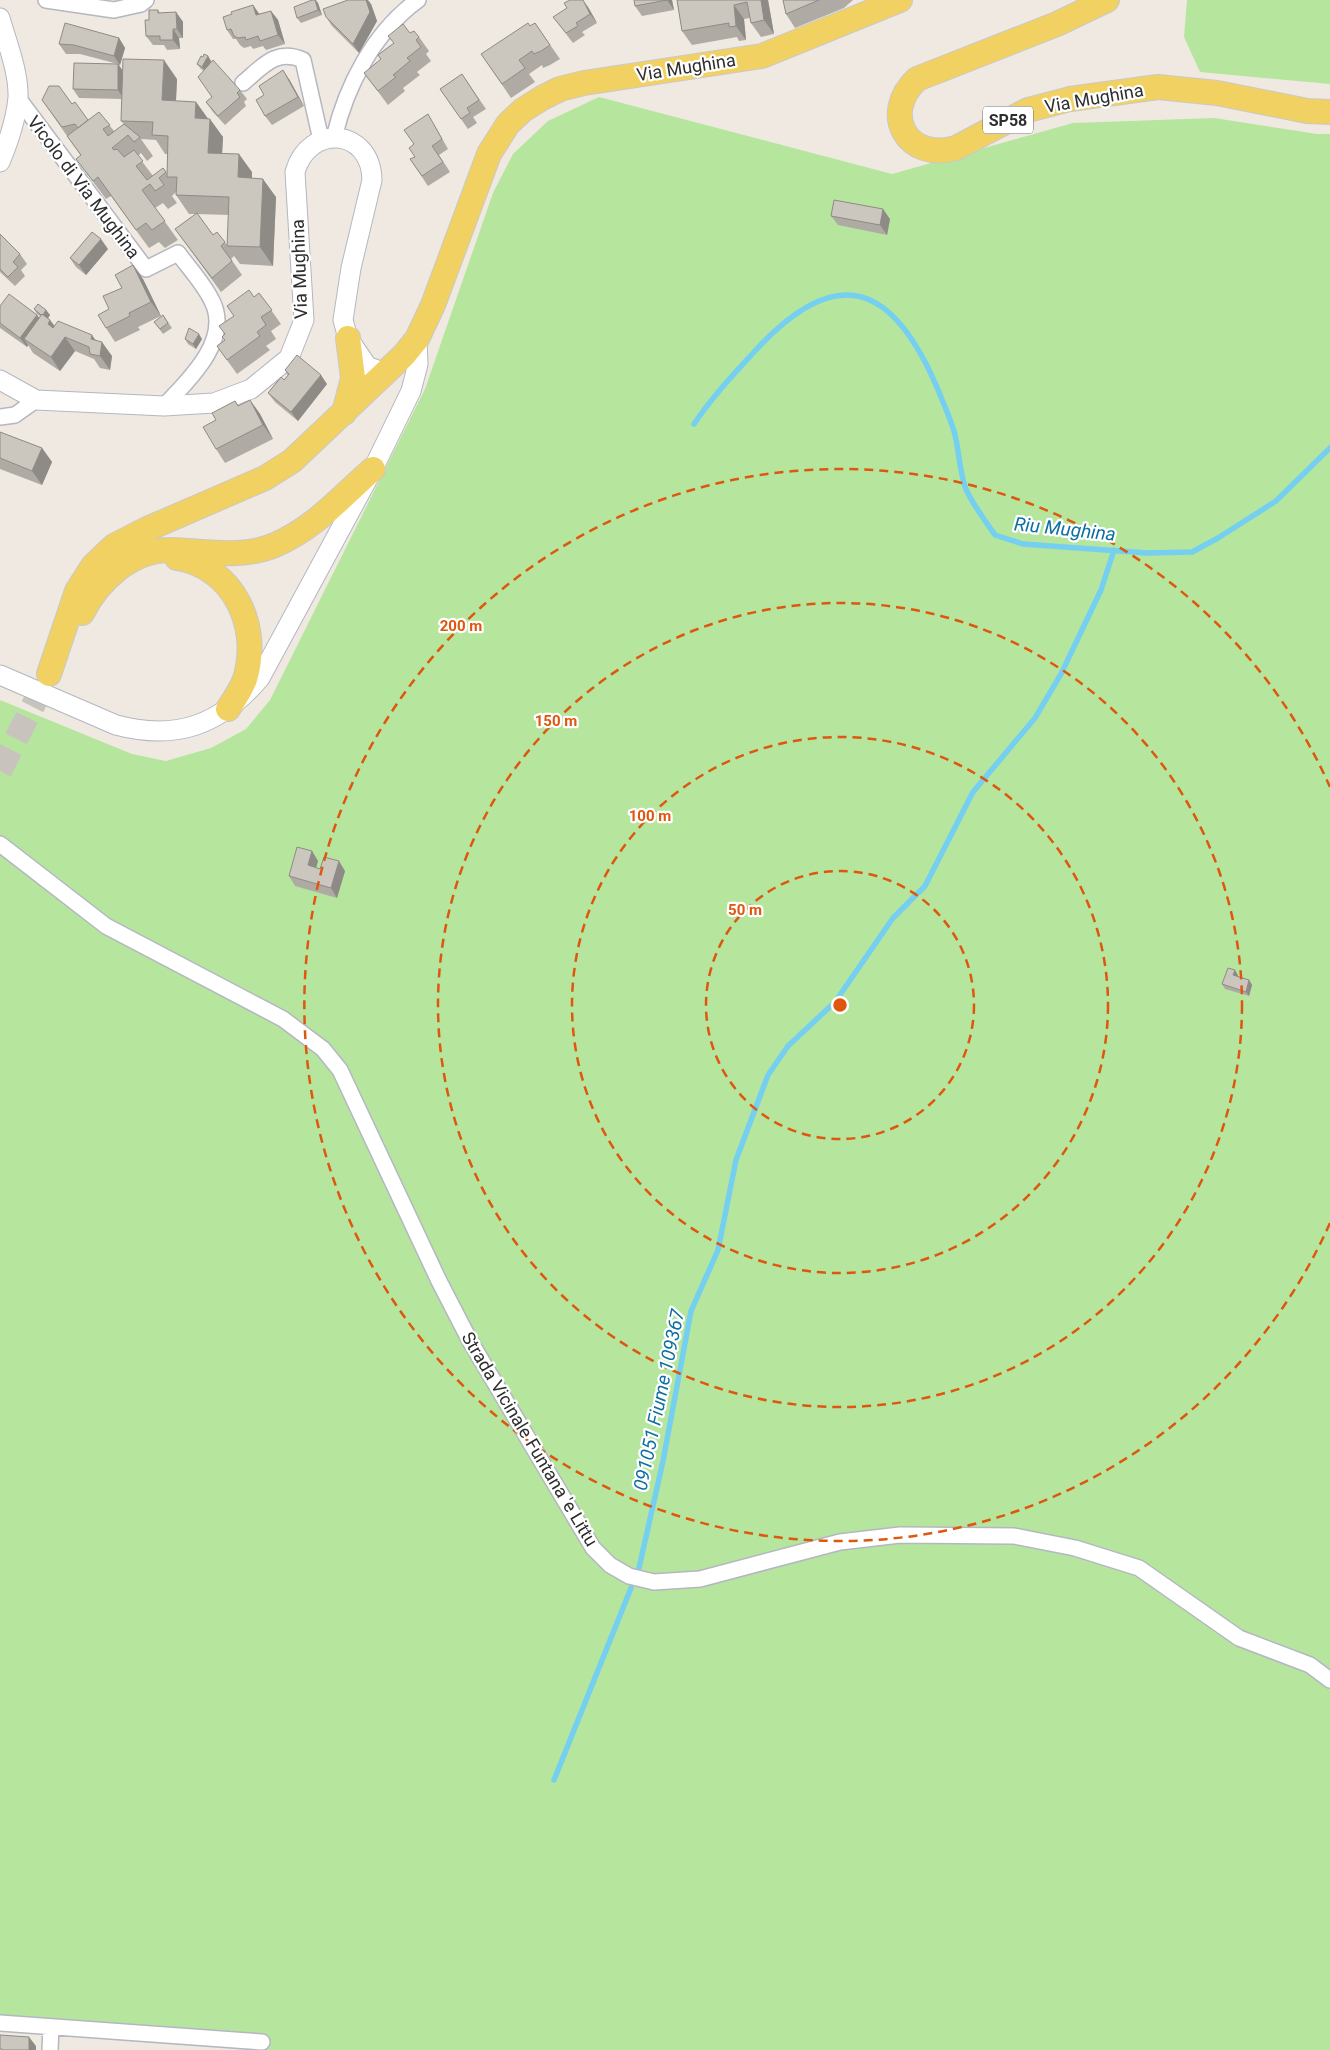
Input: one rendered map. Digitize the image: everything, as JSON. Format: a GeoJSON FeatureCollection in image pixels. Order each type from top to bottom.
{"type":"FeatureCollection","features":[{"type":"Feature","properties":{"kind":"main road","name":"Via Mughina"},"geometry":{"type":"LineString","coordinates":[[126,563],[103,582],[86,606],[49,674],[77,591],[93,566],[114,546],[145,530],[265,478],[292,462],[385,373],[417,339],[433,305],[489,154],[508,124],[524,110],[560,89],[762,56],[900,0]]}},
{"type":"Feature","properties":{"kind":"main road"},"geometry":{"type":"LineString","coordinates":[[1057,24],[1075,0]]}},
{"type":"Feature","properties":{"kind":"main road","name":"Via Mughina"},"geometry":{"type":"LineString","coordinates":[[1108,0],[1057,24],[917,79],[907,88],[901,100],[899,113],[901,126],[908,137],[918,146],[930,151],[943,152],[956,148],[1028,110],[1070,99],[1158,87],[1217,93],[1307,111],[1330,112]]}},
{"type":"Feature","properties":{"kind":"main road"},"geometry":{"type":"LineString","coordinates":[[343,414],[353,378],[348,338]]}},
{"type":"Feature","properties":{"kind":"main road"},"geometry":{"type":"LineString","coordinates":[[126,563],[148,554],[168,550],[250,553],[275,545],[323,516],[373,468]]}},
{"type":"Feature","properties":{"kind":"main road"},"geometry":{"type":"LineString","coordinates":[[126,563],[156,557],[186,560],[213,572],[234,593],[246,620],[249,637],[248,665],[245,680],[228,710]]}},
{"type":"Feature","properties":{"kind":"street"},"geometry":{"type":"LineString","coordinates":[[46,0],[114,10],[141,4],[146,0]]}},
{"type":"Feature","properties":{"kind":"street"},"geometry":{"type":"LineString","coordinates":[[328,139],[341,107],[378,38],[402,12],[418,0]]}},
{"type":"Feature","properties":{"kind":"street"},"geometry":{"type":"LineString","coordinates":[[0,18],[14,67],[18,98],[0,162]]}},
{"type":"Feature","properties":{"kind":"street"},"geometry":{"type":"LineString","coordinates":[[243,83],[272,59],[290,54],[303,60],[328,139]]}},
{"type":"Feature","properties":{"kind":"street","name":"Vicolo di Via Mughina"},"geometry":{"type":"LineString","coordinates":[[18,98],[146,269],[178,253],[212,300],[216,312],[216,331],[206,356],[188,381],[164,406]]}},
{"type":"Feature","properties":{"kind":"street"},"geometry":{"type":"LineString","coordinates":[[328,139],[353,142],[362,149],[372,169],[372,180],[351,268],[342,320],[348,338],[367,366],[385,373]]}},
{"type":"Feature","properties":{"kind":"street","name":"Via Mughina"},"geometry":{"type":"LineString","coordinates":[[0,380],[36,400],[164,406],[214,403],[251,389],[290,358],[304,320],[295,172],[298,159],[306,149],[328,139]]}},
{"type":"Feature","properties":{"kind":"street"},"geometry":{"type":"LineString","coordinates":[[0,675],[116,725],[134,730],[180,730],[200,724],[228,710],[246,695],[260,678],[373,468],[411,391],[418,364],[417,339]]}},
{"type":"Feature","properties":{"kind":"street"},"geometry":{"type":"LineString","coordinates":[[0,417],[15,415],[36,400]]}},
{"type":"Feature","properties":{"kind":"street","name":"Strada Vicinale Funtana 'e Littu"},"geometry":{"type":"LineString","coordinates":[[0,844],[106,926],[283,1019],[323,1049],[340,1070],[470,1341],[594,1548],[610,1565],[629,1576],[654,1582],[700,1579],[840,1542],[900,1535],[1014,1536],[1075,1548],[1139,1568],[1239,1638],[1310,1665],[1326,1675],[1330,1680]]}},
{"type":"Feature","properties":{"kind":"street"},"geometry":{"type":"LineString","coordinates":[[0,2023],[51,2028],[154,2032],[262,2042]]}},
{"type":"Feature","properties":{"kind":"street"},"geometry":{"type":"LineString","coordinates":[[50,2050],[51,2028]]}},
{"type":"Feature","properties":{"kind":"green space"},"geometry":{"type":"Polygon","coordinates":[[[1187,0],[1330,0],[1330,84],[1200,72],[1184,37],[1187,0]]]}},
{"type":"Feature","properties":{"kind":"green space"},"geometry":{"type":"Polygon","coordinates":[[[599,97],[892,174],[1073,123],[1214,118],[1317,134],[1330,134],[1330,2050],[262,2050],[262,2042],[0,2023],[0,700],[132,754],[166,761],[211,748],[246,729],[270,700],[425,389],[493,193],[513,154],[548,121],[599,97]]]}},
{"type":"Feature","properties":{"kind":"building"},"geometry":{"type":"Polygon","coordinates":[[[315,0],[318,10],[297,18],[294,7],[315,0]]]}},
{"type":"Feature","properties":{"kind":"building"},"geometry":{"type":"Polygon","coordinates":[[[348,0],[366,0],[370,12],[353,44],[326,17],[323,9],[348,0]]]}},
{"type":"Feature","properties":{"kind":"building"},"geometry":{"type":"Polygon","coordinates":[[[570,0],[583,0],[590,14],[576,23],[578,26],[566,33],[553,17],[567,8],[564,3],[570,0]]]}},
{"type":"Feature","properties":{"kind":"building"},"geometry":{"type":"Polygon","coordinates":[[[634,0],[667,0],[635,6],[634,0]]]}},
{"type":"Feature","properties":{"kind":"building"},"geometry":{"type":"Polygon","coordinates":[[[677,0],[761,0],[764,20],[751,23],[747,2],[734,5],[736,26],[729,27],[729,23],[682,31],[677,0]]]}},
{"type":"Feature","properties":{"kind":"building"},"geometry":{"type":"Polygon","coordinates":[[[783,0],[819,0],[786,14],[783,0]]]}},
{"type":"Feature","properties":{"kind":"building"},"geometry":{"type":"Polygon","coordinates":[[[253,5],[256,15],[271,11],[278,35],[260,41],[258,36],[246,40],[245,37],[238,38],[234,36],[231,29],[227,30],[223,17],[232,14],[231,12],[253,5]]]}},
{"type":"Feature","properties":{"kind":"building"},"geometry":{"type":"Polygon","coordinates":[[[149,10],[158,10],[158,13],[176,12],[177,29],[173,29],[173,40],[160,40],[160,36],[146,36],[145,20],[149,20],[149,10]]]}},
{"type":"Feature","properties":{"kind":"building"},"geometry":{"type":"Polygon","coordinates":[[[65,23],[119,38],[114,56],[74,45],[59,44],[65,23]]]}},
{"type":"Feature","properties":{"kind":"building"},"geometry":{"type":"Polygon","coordinates":[[[528,23],[530,26],[535,23],[550,45],[534,54],[532,51],[519,60],[525,68],[502,84],[481,54],[528,23]]]}},
{"type":"Feature","properties":{"kind":"building"},"geometry":{"type":"Polygon","coordinates":[[[403,24],[410,33],[414,31],[419,37],[416,40],[421,47],[407,58],[410,61],[393,75],[396,77],[378,91],[364,73],[381,59],[378,55],[394,43],[388,36],[403,24]]]}},
{"type":"Feature","properties":{"kind":"building"},"geometry":{"type":"Polygon","coordinates":[[[204,54],[208,56],[202,67],[197,64],[204,54]]]}},
{"type":"Feature","properties":{"kind":"building"},"geometry":{"type":"Polygon","coordinates":[[[123,59],[164,60],[162,100],[196,102],[195,118],[210,119],[208,153],[239,154],[238,177],[263,179],[260,247],[227,246],[229,197],[176,195],[177,177],[167,177],[168,136],[152,135],[153,122],[121,121],[123,59]]]}},
{"type":"Feature","properties":{"kind":"building"},"geometry":{"type":"Polygon","coordinates":[[[213,60],[240,90],[237,93],[240,97],[218,116],[206,102],[212,97],[198,77],[213,60]]]}},
{"type":"Feature","properties":{"kind":"building"},"geometry":{"type":"Polygon","coordinates":[[[74,63],[118,64],[118,90],[73,89],[74,63]]]}},
{"type":"Feature","properties":{"kind":"building"},"geometry":{"type":"Polygon","coordinates":[[[283,70],[298,97],[265,116],[256,100],[264,95],[259,86],[283,70]]]}},
{"type":"Feature","properties":{"kind":"building"},"geometry":{"type":"Polygon","coordinates":[[[462,74],[479,100],[467,108],[470,113],[461,119],[440,89],[462,74]]]}},
{"type":"Feature","properties":{"kind":"building"},"geometry":{"type":"Polygon","coordinates":[[[49,86],[59,86],[72,104],[75,102],[88,120],[78,128],[75,124],[62,127],[42,100],[49,86]]]}},
{"type":"Feature","properties":{"kind":"building"},"geometry":{"type":"Polygon","coordinates":[[[99,112],[110,125],[103,129],[108,136],[124,124],[140,137],[134,142],[128,135],[112,148],[114,150],[117,149],[124,157],[134,150],[143,161],[136,166],[147,180],[163,168],[166,172],[159,178],[164,185],[155,191],[150,184],[142,190],[165,221],[152,230],[146,223],[136,230],[98,177],[93,181],[76,159],[81,155],[67,136],[99,112]]]}},
{"type":"Feature","properties":{"kind":"building"},"geometry":{"type":"Polygon","coordinates":[[[428,114],[442,139],[432,146],[443,162],[422,176],[410,159],[415,157],[409,148],[414,144],[404,130],[428,114]]]}},
{"type":"Feature","properties":{"kind":"building"},"geometry":{"type":"Polygon","coordinates":[[[834,200],[883,209],[880,225],[831,216],[834,200]]]}},
{"type":"Feature","properties":{"kind":"building"},"geometry":{"type":"Polygon","coordinates":[[[197,213],[213,235],[217,232],[225,242],[221,246],[232,261],[212,278],[175,229],[197,213]]]}},
{"type":"Feature","properties":{"kind":"building"},"geometry":{"type":"Polygon","coordinates":[[[92,232],[101,239],[79,265],[70,258],[92,232]]]}},
{"type":"Feature","properties":{"kind":"building"},"geometry":{"type":"Polygon","coordinates":[[[0,234],[20,254],[13,262],[18,267],[8,277],[0,269],[0,234]]]}},
{"type":"Feature","properties":{"kind":"building"},"geometry":{"type":"Polygon","coordinates":[[[133,265],[151,302],[129,313],[130,316],[106,328],[98,315],[109,309],[103,296],[122,288],[115,275],[133,265]]]}},
{"type":"Feature","properties":{"kind":"building"},"geometry":{"type":"Polygon","coordinates":[[[249,290],[254,297],[259,293],[272,310],[261,317],[266,325],[257,332],[260,336],[227,360],[217,346],[225,340],[222,337],[225,334],[219,326],[234,316],[227,306],[249,290]]]}},
{"type":"Feature","properties":{"kind":"building"},"geometry":{"type":"Polygon","coordinates":[[[9,294],[37,315],[20,338],[0,323],[0,306],[9,294]]]}},
{"type":"Feature","properties":{"kind":"building"},"geometry":{"type":"Polygon","coordinates":[[[38,304],[46,310],[43,315],[34,309],[38,304]]]}},
{"type":"Feature","properties":{"kind":"building"},"geometry":{"type":"Polygon","coordinates":[[[42,314],[50,320],[48,324],[53,328],[58,321],[92,335],[91,339],[102,342],[100,356],[90,354],[89,347],[65,337],[51,357],[24,339],[42,314]]]}},
{"type":"Feature","properties":{"kind":"building"},"geometry":{"type":"Polygon","coordinates":[[[163,315],[168,323],[160,329],[154,322],[163,315]]]}},
{"type":"Feature","properties":{"kind":"building"},"geometry":{"type":"Polygon","coordinates":[[[189,328],[199,334],[193,344],[185,339],[189,328]]]}},
{"type":"Feature","properties":{"kind":"building"},"geometry":{"type":"Polygon","coordinates":[[[297,355],[321,375],[291,412],[268,393],[281,377],[284,380],[289,374],[285,370],[297,355]]]}},
{"type":"Feature","properties":{"kind":"building"},"geometry":{"type":"Polygon","coordinates":[[[250,400],[263,425],[216,449],[203,427],[216,420],[212,413],[235,401],[238,406],[250,400]]]}},
{"type":"Feature","properties":{"kind":"building"},"geometry":{"type":"Polygon","coordinates":[[[0,432],[42,448],[32,471],[0,458],[0,432]]]}},
{"type":"Feature","properties":{"kind":"building"},"geometry":{"type":"Polygon","coordinates":[[[297,847],[312,851],[308,865],[320,869],[324,857],[339,861],[331,888],[289,876],[297,847]]]}},
{"type":"Feature","properties":{"kind":"building"},"geometry":{"type":"Polygon","coordinates":[[[1228,968],[1235,970],[1233,975],[1249,980],[1246,992],[1222,984],[1228,968]]]}},
{"type":"Feature","properties":{"kind":"building"},"geometry":{"type":"Polygon","coordinates":[[[0,2035],[29,2037],[29,2050],[0,2049],[0,2035]]]}},
{"type":"Feature","properties":{"kind":"waterway","name":"Riu Mughina"},"geometry":{"type":"LineString","coordinates":[[694,424],[755,351],[785,322],[812,304],[838,296],[861,297],[883,308],[903,327],[922,355],[949,416],[956,438],[963,480],[971,500],[995,535],[1023,544],[1147,553],[1192,552],[1218,538],[1276,501],[1330,448]]}},
{"type":"Feature","properties":{"kind":"waterway","name":"091051 Fiume 109367"},"geometry":{"type":"LineString","coordinates":[[639,1568],[663,1461],[691,1311],[718,1250],[736,1160],[768,1075],[788,1046],[835,1002],[893,918],[925,886],[973,792],[1035,718],[1061,674],[1101,590],[1114,550]]}},
{"type":"Feature","properties":{"kind":"waterway","name":"091051 Fiume 109367"},"geometry":{"type":"LineString","coordinates":[[554,1780],[631,1588]]}},
{"type":"Feature","properties":{"kind":"tunnel"},"geometry":{"type":"LineString","coordinates":[[0,771],[49,674]]}}]}
